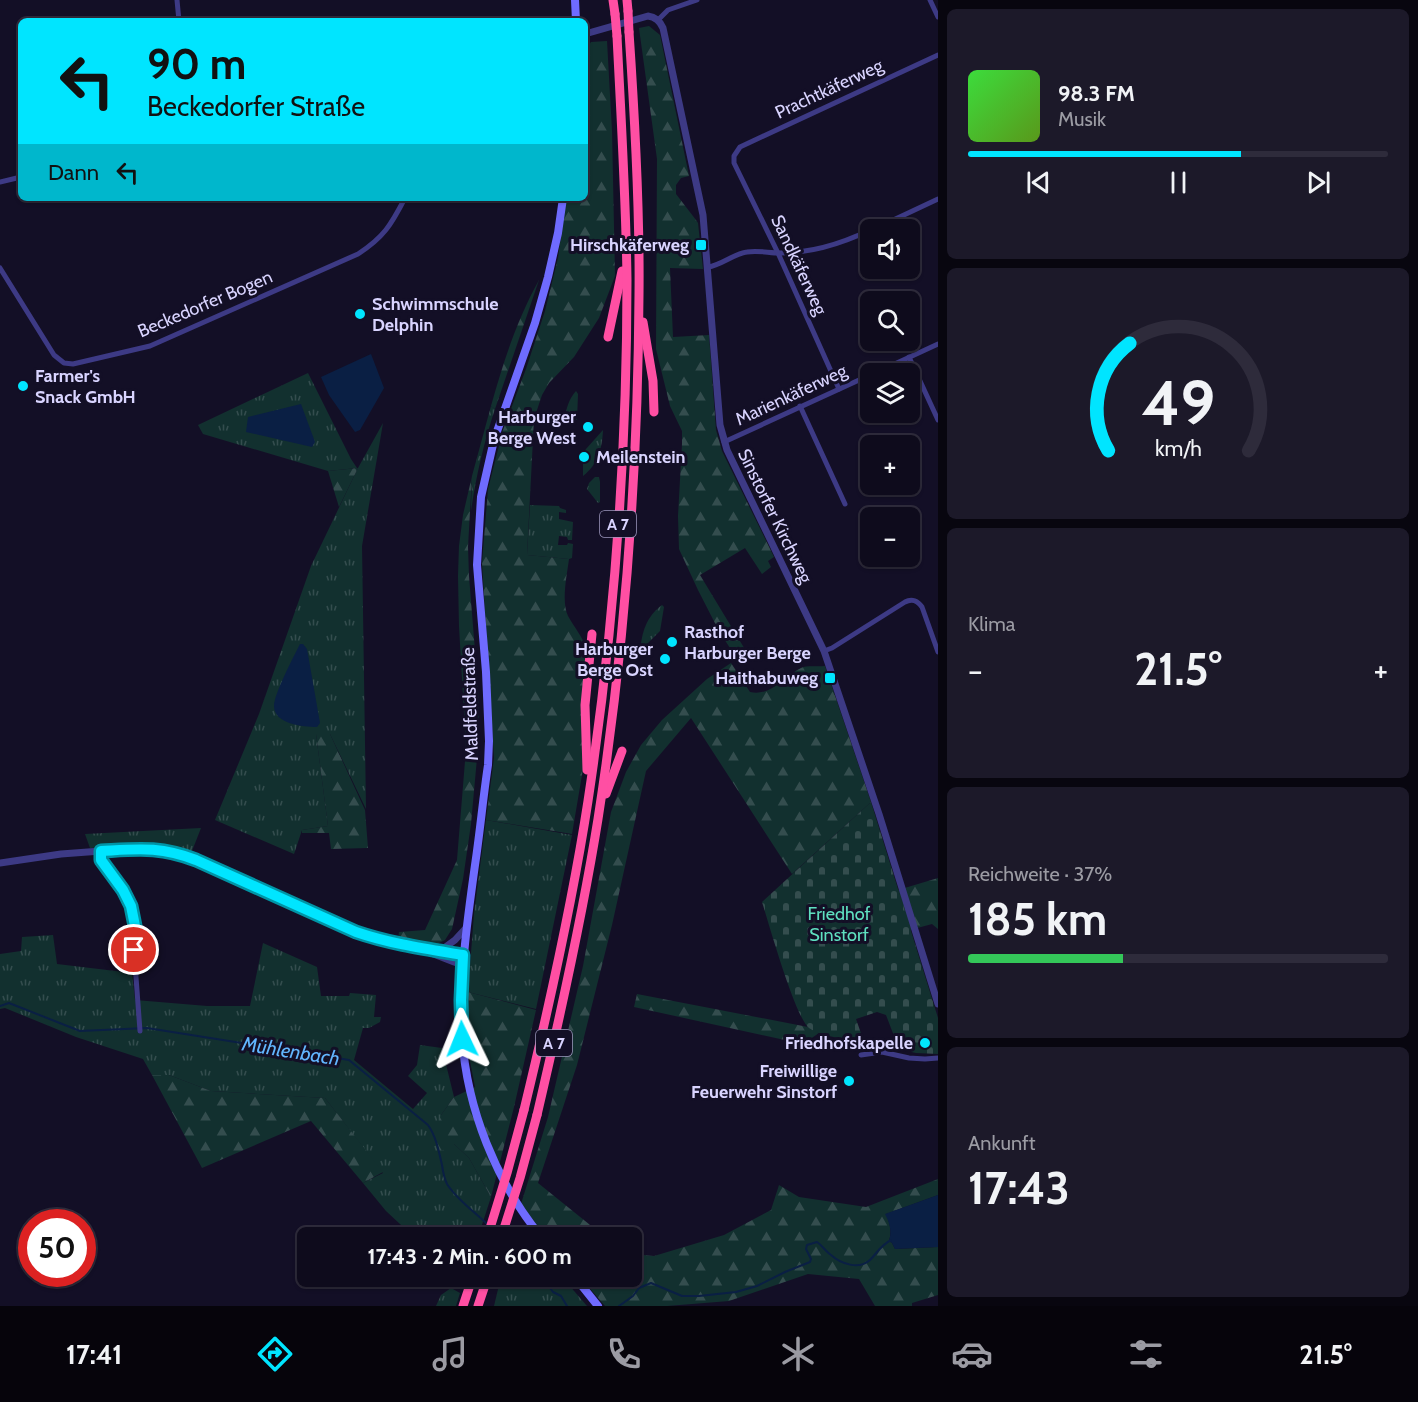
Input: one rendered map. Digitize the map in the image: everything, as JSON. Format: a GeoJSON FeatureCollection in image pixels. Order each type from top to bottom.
{"type":"FeatureCollection","features":[{"type":"Feature","properties":{"kind":"highway","name":"A 7"},"geometry":{"type":"LineString","coordinates":[[490,1227],[524,1110],[555,978],[588,799],[609,637],[620,504],[625,371],[626,248],[617,36],[613,0]]}},
{"type":"Feature","properties":{"kind":"highway","name":"A 7"},"geometry":{"type":"LineString","coordinates":[[504,1227],[537,1115],[570,971],[598,820],[620,648],[629,557],[635,454],[639,293],[636,137],[627,0]]}},
{"type":"Feature","properties":{"kind":"highway"},"geometry":{"type":"LineString","coordinates":[[608,337],[618,297],[626,248]]}},
{"type":"Feature","properties":{"kind":"highway"},"geometry":{"type":"LineString","coordinates":[[639,293],[653,381],[654,412]]}},
{"type":"Feature","properties":{"kind":"highway"},"geometry":{"type":"LineString","coordinates":[[588,799],[585,705],[592,634]]}},
{"type":"Feature","properties":{"kind":"highway"},"geometry":{"type":"LineString","coordinates":[[598,820],[622,751]]}},
{"type":"Feature","properties":{"kind":"highway"},"geometry":{"type":"LineString","coordinates":[[463,1306],[469,1287]]}},
{"type":"Feature","properties":{"kind":"highway"},"geometry":{"type":"LineString","coordinates":[[478,1306],[484,1287]]}},
{"type":"Feature","properties":{"kind":"main road"},"geometry":{"type":"LineString","coordinates":[[575,0],[576,18]]}},
{"type":"Feature","properties":{"kind":"main road","name":"Maldfeldstraße"},"geometry":{"type":"LineString","coordinates":[[534,1227],[503,1179],[487,1143],[469,1084],[462,1039],[461,1013],[463,955],[489,741],[477,565],[481,497],[494,440],[535,323],[548,277],[563,201]]}},
{"type":"Feature","properties":{"kind":"main road"},"geometry":{"type":"LineString","coordinates":[[583,1287],[598,1306]]}},
{"type":"Feature","properties":{"kind":"street"},"geometry":{"type":"LineString","coordinates":[[177,0],[179,18]]}},
{"type":"Feature","properties":{"kind":"street"},"geometry":{"type":"LineString","coordinates":[[588,33],[648,16],[660,21],[668,10],[697,0]]}},
{"type":"Feature","properties":{"kind":"street"},"geometry":{"type":"LineString","coordinates":[[930,0],[938,17]]}},
{"type":"Feature","properties":{"kind":"street","name":"Sinstorfer Kirchweg"},"geometry":{"type":"LineString","coordinates":[[660,21],[703,215],[720,425],[724,442],[824,651],[879,814],[938,1004]]}},
{"type":"Feature","properties":{"kind":"street","name":"Prachtkäferweg"},"geometry":{"type":"LineString","coordinates":[[735,154],[740,147],[938,55]]}},
{"type":"Feature","properties":{"kind":"street","name":"Sandkäferweg"},"geometry":{"type":"LineString","coordinates":[[735,154],[734,163],[778,253],[839,389]]}},
{"type":"Feature","properties":{"kind":"street"},"geometry":{"type":"LineString","coordinates":[[0,182],[18,178]]}},
{"type":"Feature","properties":{"kind":"street"},"geometry":{"type":"LineString","coordinates":[[895,219],[938,199]]}},
{"type":"Feature","properties":{"kind":"street","name":"Beckedorfer Bogen"},"geometry":{"type":"LineString","coordinates":[[0,268],[54,355],[64,363],[73,364],[150,346],[358,254],[384,234],[404,201]]}},
{"type":"Feature","properties":{"kind":"street"},"geometry":{"type":"LineString","coordinates":[[708,267],[746,252],[811,251],[860,235]]}},
{"type":"Feature","properties":{"kind":"street","name":"Marienkäferweg"},"geometry":{"type":"LineString","coordinates":[[896,363],[938,344]]}},
{"type":"Feature","properties":{"kind":"street"},"geometry":{"type":"LineString","coordinates":[[909,357],[938,420]]}},
{"type":"Feature","properties":{"kind":"street","name":"Marienkäferweg"},"geometry":{"type":"LineString","coordinates":[[724,442],[860,379]]}},
{"type":"Feature","properties":{"kind":"street"},"geometry":{"type":"LineString","coordinates":[[800,406],[845,504]]}},
{"type":"Feature","properties":{"kind":"street"},"geometry":{"type":"LineString","coordinates":[[824,651],[911,600],[918,602],[922,607],[938,652]]}},
{"type":"Feature","properties":{"kind":"street"},"geometry":{"type":"LineString","coordinates":[[0,863],[61,854],[141,848],[173,852],[375,939],[463,955]]}},
{"type":"Feature","properties":{"kind":"street"},"geometry":{"type":"LineString","coordinates":[[101,851],[101,860],[123,890],[134,916],[140,1031]]}},
{"type":"Feature","properties":{"kind":"street"},"geometry":{"type":"LineString","coordinates":[[440,951],[466,928]]}},
{"type":"Feature","properties":{"kind":"street"},"geometry":{"type":"LineString","coordinates":[[423,949],[463,964]]}},
{"type":"Feature","properties":{"kind":"street"},"geometry":{"type":"LineString","coordinates":[[861,1054],[882,1052],[909,1058],[938,1058]]}},
{"type":"Feature","properties":{"kind":"green space"},"geometry":{"type":"Polygon","coordinates":[[[649,26],[660,35],[689,176],[681,178],[676,185],[676,194],[698,223],[703,269],[670,268],[673,337],[709,335],[716,430],[722,451],[774,557],[768,561],[771,567],[762,574],[745,548],[700,575],[749,656],[739,662],[719,631],[679,549],[678,516],[682,431],[670,406],[656,349],[657,159],[639,28],[649,26]]]}},
{"type":"Feature","properties":{"kind":"green space"},"geometry":{"type":"Polygon","coordinates":[[[607,41],[612,131],[615,276],[599,318],[574,357],[549,383],[542,395],[534,419],[527,555],[569,559],[565,588],[566,610],[587,649],[583,769],[572,834],[486,820],[494,758],[482,563],[488,489],[503,430],[545,311],[558,258],[566,201],[588,201],[588,46],[591,42],[607,41]]]}},
{"type":"Feature","properties":{"kind":"green space"},"geometry":{"type":"Polygon","coordinates":[[[539,280],[495,409],[491,406],[506,357],[517,326],[539,280]]]}},
{"type":"Feature","properties":{"kind":"green space"},"geometry":{"type":"Polygon","coordinates":[[[308,373],[357,468],[328,471],[203,434],[198,425],[308,373]]]}},
{"type":"Feature","properties":{"kind":"green space"},"geometry":{"type":"Polygon","coordinates":[[[576,391],[578,394],[577,420],[565,419],[568,404],[576,391]]]}},
{"type":"Feature","properties":{"kind":"green space"},"geometry":{"type":"Polygon","coordinates":[[[491,406],[495,409],[481,459],[471,511],[472,476],[491,406]]]}},
{"type":"Feature","properties":{"kind":"green space"},"geometry":{"type":"Polygon","coordinates":[[[383,423],[362,546],[366,809],[330,734],[316,734],[328,826],[302,830],[294,854],[215,820],[259,714],[311,566],[358,468],[383,423]]]}},
{"type":"Feature","properties":{"kind":"green space"},"geometry":{"type":"Polygon","coordinates":[[[603,430],[598,456],[583,476],[583,454],[603,430]]]}},
{"type":"Feature","properties":{"kind":"green space"},"geometry":{"type":"Polygon","coordinates":[[[358,468],[339,507],[328,471],[358,468]]]}},
{"type":"Feature","properties":{"kind":"green space"},"geometry":{"type":"Polygon","coordinates":[[[472,476],[468,547],[479,701],[479,736],[471,824],[463,879],[452,929],[445,940],[433,946],[422,945],[398,940],[399,932],[425,930],[457,860],[466,749],[459,626],[459,546],[472,476]]]}},
{"type":"Feature","properties":{"kind":"green space"},"geometry":{"type":"Polygon","coordinates":[[[595,477],[599,477],[600,482],[600,502],[598,503],[587,489],[595,477]]]}},
{"type":"Feature","properties":{"kind":"green space"},"geometry":{"type":"Polygon","coordinates":[[[530,505],[559,506],[566,510],[566,513],[559,512],[559,519],[573,522],[572,540],[559,536],[558,545],[573,544],[572,558],[527,555],[530,505]]]}},
{"type":"Feature","properties":{"kind":"green space"},"geometry":{"type":"Polygon","coordinates":[[[662,605],[664,607],[660,631],[640,651],[646,625],[662,605]]]}},
{"type":"Feature","properties":{"kind":"green space"},"geometry":{"type":"Polygon","coordinates":[[[731,663],[750,692],[758,693],[771,689],[801,668],[825,666],[871,802],[792,874],[691,718],[646,771],[612,925],[577,1065],[538,1183],[593,1227],[537,1227],[521,1204],[548,1117],[583,966],[611,812],[626,772],[641,745],[662,720],[707,679],[731,663]]]}},
{"type":"Feature","properties":{"kind":"green space"},"geometry":{"type":"Polygon","coordinates":[[[316,734],[330,734],[365,810],[368,848],[331,849],[329,833],[302,833],[302,830],[328,826],[316,734]]]}},
{"type":"Feature","properties":{"kind":"green space","name":"Friedhof Sinstorf"},"geometry":{"type":"Polygon","coordinates":[[[871,802],[938,1018],[938,1054],[916,1053],[899,1049],[886,1015],[877,1012],[856,1019],[864,1042],[827,1036],[809,1028],[803,1020],[790,989],[762,902],[871,802]]]}},
{"type":"Feature","properties":{"kind":"green space"},"geometry":{"type":"Polygon","coordinates":[[[486,820],[572,835],[536,1009],[468,992],[474,914],[486,820]]]}},
{"type":"Feature","properties":{"kind":"green space"},"geometry":{"type":"Polygon","coordinates":[[[201,828],[192,851],[173,846],[142,845],[90,848],[85,834],[201,828]]]}},
{"type":"Feature","properties":{"kind":"green space"},"geometry":{"type":"Polygon","coordinates":[[[938,878],[938,929],[932,924],[910,930],[898,890],[938,878]]]}},
{"type":"Feature","properties":{"kind":"green space"},"geometry":{"type":"Polygon","coordinates":[[[53,935],[57,964],[132,973],[135,1000],[207,1006],[250,1006],[263,943],[317,967],[321,996],[349,996],[350,993],[376,995],[374,1017],[381,1017],[380,1022],[369,1028],[363,1028],[354,1060],[413,1109],[427,1093],[408,1076],[417,1065],[420,1045],[442,1048],[454,1097],[441,1115],[454,1144],[469,1158],[491,1197],[481,1227],[403,1227],[386,1211],[363,1183],[383,1173],[325,1098],[211,1091],[169,1075],[152,1075],[143,1059],[76,1037],[5,1008],[0,1009],[0,954],[21,951],[22,937],[53,935]]]}},
{"type":"Feature","properties":{"kind":"green space"},"geometry":{"type":"Polygon","coordinates":[[[468,992],[536,1010],[491,1197],[469,1158],[454,1144],[440,1152],[434,1135],[441,1115],[454,1097],[475,1087],[470,1061],[468,992]]]}},
{"type":"Feature","properties":{"kind":"green space"},"geometry":{"type":"Polygon","coordinates":[[[637,994],[808,1027],[819,1033],[803,1044],[634,1007],[637,994]]]}},
{"type":"Feature","properties":{"kind":"green space"},"geometry":{"type":"Polygon","coordinates":[[[152,1075],[169,1075],[211,1091],[325,1098],[383,1172],[363,1183],[311,1121],[202,1168],[152,1075]]]}},
{"type":"Feature","properties":{"kind":"green space"},"geometry":{"type":"Polygon","coordinates":[[[938,1179],[938,1195],[886,1214],[890,1228],[889,1241],[895,1249],[938,1247],[938,1295],[912,1303],[912,1306],[875,1306],[859,1279],[808,1274],[729,1301],[667,1306],[605,1306],[589,1287],[642,1287],[642,1255],[654,1256],[724,1235],[771,1210],[779,1185],[799,1197],[866,1207],[938,1179]]]}},
{"type":"Feature","properties":{"kind":"green space"},"geometry":{"type":"Polygon","coordinates":[[[499,1287],[571,1287],[587,1306],[494,1306],[499,1287]]]}},
{"type":"Feature","properties":{"kind":"green space"},"geometry":{"type":"Polygon","coordinates":[[[451,1288],[460,1293],[456,1306],[436,1306],[441,1295],[451,1288]]]}},
{"type":"Feature","properties":{"kind":"water"},"geometry":{"type":"Polygon","coordinates":[[[371,354],[384,388],[360,430],[355,432],[329,395],[321,377],[371,354]]]}},
{"type":"Feature","properties":{"kind":"water"},"geometry":{"type":"Polygon","coordinates":[[[301,404],[315,442],[312,447],[246,432],[248,417],[301,404]]]}},
{"type":"Feature","properties":{"kind":"water"},"geometry":{"type":"Polygon","coordinates":[[[300,644],[307,649],[320,723],[317,727],[284,721],[275,712],[275,700],[300,644]]]}},
{"type":"Feature","properties":{"kind":"water"},"geometry":{"type":"Polygon","coordinates":[[[938,1195],[938,1247],[895,1249],[889,1241],[890,1228],[885,1214],[938,1195]]]}},
{"type":"Feature","properties":{"kind":"waterway","name":"Mühlenbach"},"geometry":{"type":"LineString","coordinates":[[0,1006],[9,1003],[80,1031],[147,1028],[349,1060],[428,1125],[437,1144],[447,1184],[461,1201],[488,1225]]}},
{"type":"Feature","properties":{"kind":"waterway"},"geometry":{"type":"LineString","coordinates":[[619,1306],[633,1296],[639,1288],[651,1283],[682,1296],[736,1292],[757,1286],[810,1262],[807,1245],[817,1242],[840,1261],[850,1265],[861,1265],[870,1260],[891,1240]]}},
{"type":"Feature","properties":{"kind":"waterway","name":"Mühlenbach"},"geometry":{"type":"LineString","coordinates":[[549,1287],[561,1296],[567,1306]]}},
{"type":"Feature","properties":{"kind":"place","name":"Hirschkäferweg"},"geometry":{"type":"Point","coordinates":[701,245]}},
{"type":"Feature","properties":{"kind":"place","name":"Schwimmschule Delphin"},"geometry":{"type":"Point","coordinates":[360,314]}},
{"type":"Feature","properties":{"kind":"place","name":"Farmer's Snack GmbH"},"geometry":{"type":"Point","coordinates":[23,386]}},
{"type":"Feature","properties":{"kind":"place","name":"Harburger Berge West"},"geometry":{"type":"Point","coordinates":[588,427]}},
{"type":"Feature","properties":{"kind":"place","name":"Meilenstein"},"geometry":{"type":"Point","coordinates":[584,457]}},
{"type":"Feature","properties":{"kind":"place","name":"Rasthof Harburger Berge"},"geometry":{"type":"Point","coordinates":[672,642]}},
{"type":"Feature","properties":{"kind":"place","name":"Harburger Berge Ost"},"geometry":{"type":"Point","coordinates":[665,659]}},
{"type":"Feature","properties":{"kind":"place","name":"Haithabuweg"},"geometry":{"type":"Point","coordinates":[830,678]}},
{"type":"Feature","properties":{"kind":"place","name":"Friedhofskapelle"},"geometry":{"type":"Point","coordinates":[925,1043]}},
{"type":"Feature","properties":{"kind":"place","name":"Freiwillige Feuerwehr Sinstorf"},"geometry":{"type":"Point","coordinates":[849,1081]}},
{"type":"Feature","properties":{"kind":"route"},"geometry":{"type":"LineString","coordinates":[[134,950],[136,931],[131,906],[123,890],[101,860],[101,851],[141,848],[173,852],[375,939],[463,955],[462,1039]]}}]}
